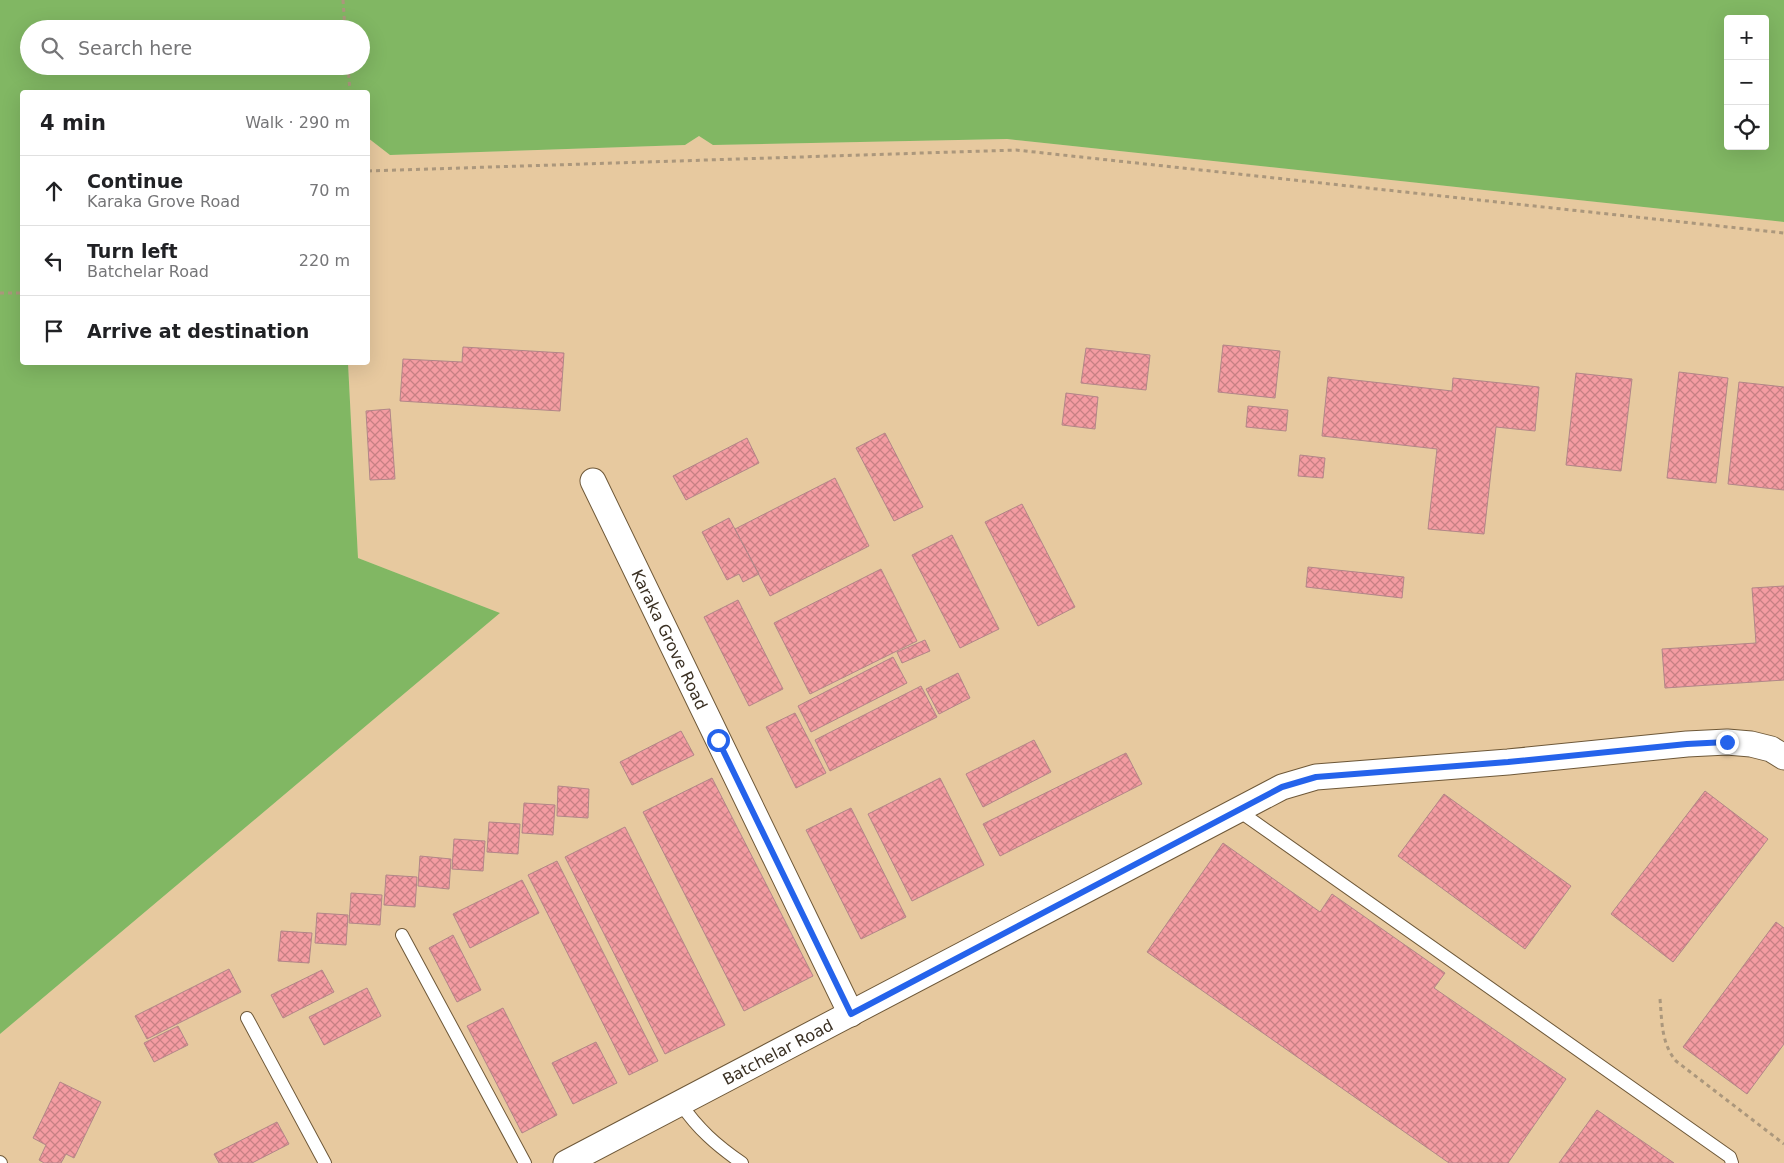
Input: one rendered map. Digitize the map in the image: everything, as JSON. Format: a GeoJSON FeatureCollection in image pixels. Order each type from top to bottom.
{"type":"FeatureCollection","features":[{"type":"Feature","properties":{"kind":"street","name":"Karaka Grove Road"},"geometry":{"type":"LineString","coordinates":[[593,481],[851,1014]]}},
{"type":"Feature","properties":{"kind":"street","name":"Batchelar Road"},"geometry":{"type":"LineString","coordinates":[[566,1163],[1282,787],[1316,777],[1727,742],[1751,744],[1771,749],[1784,757]]}},
{"type":"Feature","properties":{"kind":"lane"},"geometry":{"type":"LineString","coordinates":[[1239,811],[1722,1152],[1730,1158],[1732,1163]]}},
{"type":"Feature","properties":{"kind":"lane"},"geometry":{"type":"LineString","coordinates":[[402,934],[524,1163]]}},
{"type":"Feature","properties":{"kind":"lane"},"geometry":{"type":"LineString","coordinates":[[247,1018],[325,1163]]}},
{"type":"Feature","properties":{"kind":"lane"},"geometry":{"type":"LineString","coordinates":[[680,1103],[694,1123],[711,1141],[742,1163]]}},
{"type":"Feature","properties":{"kind":"path"},"geometry":{"type":"LineString","coordinates":[[343,0],[344,20]]}},
{"type":"Feature","properties":{"kind":"path"},"geometry":{"type":"LineString","coordinates":[[349,75],[350,90]]}},
{"type":"Feature","properties":{"kind":"path"},"geometry":{"type":"LineString","coordinates":[[370,171],[1016,150],[1784,233]]}},
{"type":"Feature","properties":{"kind":"path"},"geometry":{"type":"LineString","coordinates":[[0,293],[20,293]]}},
{"type":"Feature","properties":{"kind":"path"},"geometry":{"type":"LineString","coordinates":[[1660,999],[1663,1038],[1670,1054],[1676,1061],[1784,1144]]}},
{"type":"Feature","properties":{"kind":"shaded area"},"geometry":{"type":"Polygon","coordinates":[[[699,136],[714,145],[1007,139],[1784,222],[1784,1163],[0,1163],[0,1034],[500,613],[358,558],[348,365],[370,365],[370,140],[390,155],[685,145],[699,136]]]}},
{"type":"Feature","properties":{"kind":"green space"},"geometry":{"type":"Polygon","coordinates":[[[0,0],[1784,0],[1784,222],[1007,139],[713,145],[699,136],[685,145],[390,155],[370,140],[370,90],[20,90],[20,365],[348,365],[358,558],[500,613],[0,1034],[0,0]]]}},
{"type":"Feature","properties":{"kind":"building"},"geometry":{"type":"Polygon","coordinates":[[[1223,345],[1280,351],[1275,398],[1218,392],[1223,345]]]}},
{"type":"Feature","properties":{"kind":"building"},"geometry":{"type":"Polygon","coordinates":[[[463,347],[564,353],[560,411],[400,401],[403,359],[462,362],[463,347]]]}},
{"type":"Feature","properties":{"kind":"building"},"geometry":{"type":"Polygon","coordinates":[[[1086,348],[1150,355],[1146,390],[1081,383],[1086,348]]]}},
{"type":"Feature","properties":{"kind":"building"},"geometry":{"type":"Polygon","coordinates":[[[1679,372],[1728,378],[1716,483],[1667,478],[1679,372]]]}},
{"type":"Feature","properties":{"kind":"building"},"geometry":{"type":"Polygon","coordinates":[[[1576,373],[1632,379],[1621,471],[1566,465],[1576,373]]]}},
{"type":"Feature","properties":{"kind":"building"},"geometry":{"type":"Polygon","coordinates":[[[1328,377],[1452,391],[1453,378],[1539,387],[1535,431],[1496,427],[1484,534],[1428,529],[1437,449],[1322,436],[1328,377]]]}},
{"type":"Feature","properties":{"kind":"building"},"geometry":{"type":"Polygon","coordinates":[[[1739,382],[1784,387],[1784,490],[1728,484],[1739,382]]]}},
{"type":"Feature","properties":{"kind":"building"},"geometry":{"type":"Polygon","coordinates":[[[1066,393],[1098,397],[1095,429],[1062,425],[1066,393]]]}},
{"type":"Feature","properties":{"kind":"building"},"geometry":{"type":"Polygon","coordinates":[[[1248,406],[1288,410],[1286,431],[1246,427],[1248,406]]]}},
{"type":"Feature","properties":{"kind":"building"},"geometry":{"type":"Polygon","coordinates":[[[390,409],[395,479],[370,480],[366,411],[390,409]]]}},
{"type":"Feature","properties":{"kind":"building"},"geometry":{"type":"Polygon","coordinates":[[[885,433],[923,507],[894,521],[856,448],[885,433]]]}},
{"type":"Feature","properties":{"kind":"building"},"geometry":{"type":"Polygon","coordinates":[[[747,438],[759,463],[686,500],[673,476],[747,438]]]}},
{"type":"Feature","properties":{"kind":"building"},"geometry":{"type":"Polygon","coordinates":[[[1300,455],[1325,458],[1323,478],[1298,476],[1300,455]]]}},
{"type":"Feature","properties":{"kind":"building"},"geometry":{"type":"Polygon","coordinates":[[[835,478],[869,546],[770,596],[735,529],[835,478]]]}},
{"type":"Feature","properties":{"kind":"building"},"geometry":{"type":"Polygon","coordinates":[[[1022,504],[1075,607],[1038,626],[985,522],[1022,504]]]}},
{"type":"Feature","properties":{"kind":"building"},"geometry":{"type":"Polygon","coordinates":[[[729,518],[759,574],[743,582],[739,574],[727,580],[702,532],[729,518]]]}},
{"type":"Feature","properties":{"kind":"building"},"geometry":{"type":"Polygon","coordinates":[[[952,535],[999,629],[960,648],[912,555],[952,535]]]}},
{"type":"Feature","properties":{"kind":"building"},"geometry":{"type":"Polygon","coordinates":[[[1308,567],[1404,577],[1402,598],[1306,587],[1308,567]]]}},
{"type":"Feature","properties":{"kind":"building"},"geometry":{"type":"Polygon","coordinates":[[[881,569],[917,641],[810,694],[774,623],[881,569]]]}},
{"type":"Feature","properties":{"kind":"building"},"geometry":{"type":"Polygon","coordinates":[[[1784,586],[1784,680],[1665,688],[1662,649],[1756,643],[1752,588],[1784,586]]]}},
{"type":"Feature","properties":{"kind":"building"},"geometry":{"type":"Polygon","coordinates":[[[738,600],[783,689],[749,706],[704,617],[738,600]]]}},
{"type":"Feature","properties":{"kind":"building"},"geometry":{"type":"Polygon","coordinates":[[[925,640],[930,651],[902,663],[897,652],[925,640]]]}},
{"type":"Feature","properties":{"kind":"building"},"geometry":{"type":"Polygon","coordinates":[[[893,657],[907,683],[811,732],[798,706],[893,657]]]}},
{"type":"Feature","properties":{"kind":"building"},"geometry":{"type":"Polygon","coordinates":[[[958,673],[970,698],[939,714],[926,689],[958,673]]]}},
{"type":"Feature","properties":{"kind":"building"},"geometry":{"type":"Polygon","coordinates":[[[921,686],[937,717],[830,771],[815,740],[921,686]]]}},
{"type":"Feature","properties":{"kind":"building"},"geometry":{"type":"Polygon","coordinates":[[[795,713],[826,773],[796,788],[766,727],[795,713]]]}},
{"type":"Feature","properties":{"kind":"building"},"geometry":{"type":"Polygon","coordinates":[[[681,731],[694,755],[632,785],[620,762],[681,731]]]}},
{"type":"Feature","properties":{"kind":"building"},"geometry":{"type":"Polygon","coordinates":[[[1034,740],[1051,772],[983,807],[966,774],[1034,740]]]}},
{"type":"Feature","properties":{"kind":"building"},"geometry":{"type":"Polygon","coordinates":[[[1126,753],[1142,784],[1000,856],[983,824],[1126,753]]]}},
{"type":"Feature","properties":{"kind":"building"},"geometry":{"type":"Polygon","coordinates":[[[712,778],[813,976],[744,1011],[643,812],[712,778]]]}},
{"type":"Feature","properties":{"kind":"building"},"geometry":{"type":"Polygon","coordinates":[[[940,778],[984,865],[912,901],[868,814],[940,778]]]}},
{"type":"Feature","properties":{"kind":"building"},"geometry":{"type":"Polygon","coordinates":[[[558,786],[589,789],[588,818],[557,816],[558,786]]]}},
{"type":"Feature","properties":{"kind":"building"},"geometry":{"type":"Polygon","coordinates":[[[1705,791],[1768,839],[1673,962],[1611,914],[1705,791]]]}},
{"type":"Feature","properties":{"kind":"building"},"geometry":{"type":"Polygon","coordinates":[[[1444,794],[1571,886],[1525,949],[1398,856],[1444,794]]]}},
{"type":"Feature","properties":{"kind":"building"},"geometry":{"type":"Polygon","coordinates":[[[524,803],[555,805],[553,835],[522,833],[524,803]]]}},
{"type":"Feature","properties":{"kind":"building"},"geometry":{"type":"Polygon","coordinates":[[[851,808],[906,917],[861,939],[806,830],[851,808]]]}},
{"type":"Feature","properties":{"kind":"building"},"geometry":{"type":"Polygon","coordinates":[[[489,822],[520,824],[518,854],[487,852],[489,822]]]}},
{"type":"Feature","properties":{"kind":"building"},"geometry":{"type":"Polygon","coordinates":[[[625,827],[725,1025],[665,1054],[565,857],[625,827]]]}},
{"type":"Feature","properties":{"kind":"building"},"geometry":{"type":"Polygon","coordinates":[[[454,839],[485,841],[483,871],[452,869],[454,839]]]}},
{"type":"Feature","properties":{"kind":"building"},"geometry":{"type":"Polygon","coordinates":[[[1223,843],[1320,912],[1332,894],[1445,973],[1434,988],[1566,1079],[1508,1163],[1449,1163],[1147,952],[1223,843]]]}},
{"type":"Feature","properties":{"kind":"building"},"geometry":{"type":"Polygon","coordinates":[[[420,856],[451,859],[449,889],[418,886],[420,856]]]}},
{"type":"Feature","properties":{"kind":"building"},"geometry":{"type":"Polygon","coordinates":[[[557,861],[658,1061],[629,1075],[528,875],[557,861]]]}},
{"type":"Feature","properties":{"kind":"building"},"geometry":{"type":"Polygon","coordinates":[[[386,875],[417,877],[415,907],[384,905],[386,875]]]}},
{"type":"Feature","properties":{"kind":"building"},"geometry":{"type":"Polygon","coordinates":[[[522,880],[539,913],[470,948],[453,914],[522,880]]]}},
{"type":"Feature","properties":{"kind":"building"},"geometry":{"type":"Polygon","coordinates":[[[351,893],[382,895],[380,925],[349,923],[351,893]]]}},
{"type":"Feature","properties":{"kind":"building"},"geometry":{"type":"Polygon","coordinates":[[[317,913],[348,915],[346,945],[315,943],[317,913]]]}},
{"type":"Feature","properties":{"kind":"building"},"geometry":{"type":"Polygon","coordinates":[[[1776,922],[1784,928],[1784,1044],[1747,1094],[1683,1047],[1776,922]]]}},
{"type":"Feature","properties":{"kind":"building"},"geometry":{"type":"Polygon","coordinates":[[[281,931],[312,933],[309,963],[278,961],[281,931]]]}},
{"type":"Feature","properties":{"kind":"building"},"geometry":{"type":"Polygon","coordinates":[[[453,935],[481,990],[457,1002],[429,948],[453,935]]]}},
{"type":"Feature","properties":{"kind":"building"},"geometry":{"type":"Polygon","coordinates":[[[229,969],[241,992],[147,1039],[135,1016],[229,969]]]}},
{"type":"Feature","properties":{"kind":"building"},"geometry":{"type":"Polygon","coordinates":[[[322,970],[334,992],[283,1018],[271,995],[322,970]]]}},
{"type":"Feature","properties":{"kind":"building"},"geometry":{"type":"Polygon","coordinates":[[[367,988],[381,1016],[324,1045],[309,1017],[367,988]]]}},
{"type":"Feature","properties":{"kind":"building"},"geometry":{"type":"Polygon","coordinates":[[[503,1008],[557,1115],[522,1133],[467,1026],[503,1008]]]}},
{"type":"Feature","properties":{"kind":"building"},"geometry":{"type":"Polygon","coordinates":[[[178,1026],[188,1045],[154,1062],[144,1043],[178,1026]]]}},
{"type":"Feature","properties":{"kind":"building"},"geometry":{"type":"Polygon","coordinates":[[[596,1042],[617,1083],[573,1104],[552,1063],[596,1042]]]}},
{"type":"Feature","properties":{"kind":"building"},"geometry":{"type":"Polygon","coordinates":[[[60,1082],[101,1102],[74,1158],[66,1154],[61,1163],[44,1163],[39,1160],[46,1145],[33,1138],[60,1082]]]}},
{"type":"Feature","properties":{"kind":"building"},"geometry":{"type":"Polygon","coordinates":[[[1597,1110],[1674,1163],[1559,1163],[1597,1110]]]}},
{"type":"Feature","properties":{"kind":"building"},"geometry":{"type":"Polygon","coordinates":[[[277,1122],[289,1144],[252,1163],[219,1163],[214,1154],[277,1122]]]}},
{"type":"Feature","properties":{"kind":"route"},"geometry":{"type":"LineString","coordinates":[[718,740],[851,1014],[1282,787],[1316,777],[1727,742]]}}]}
